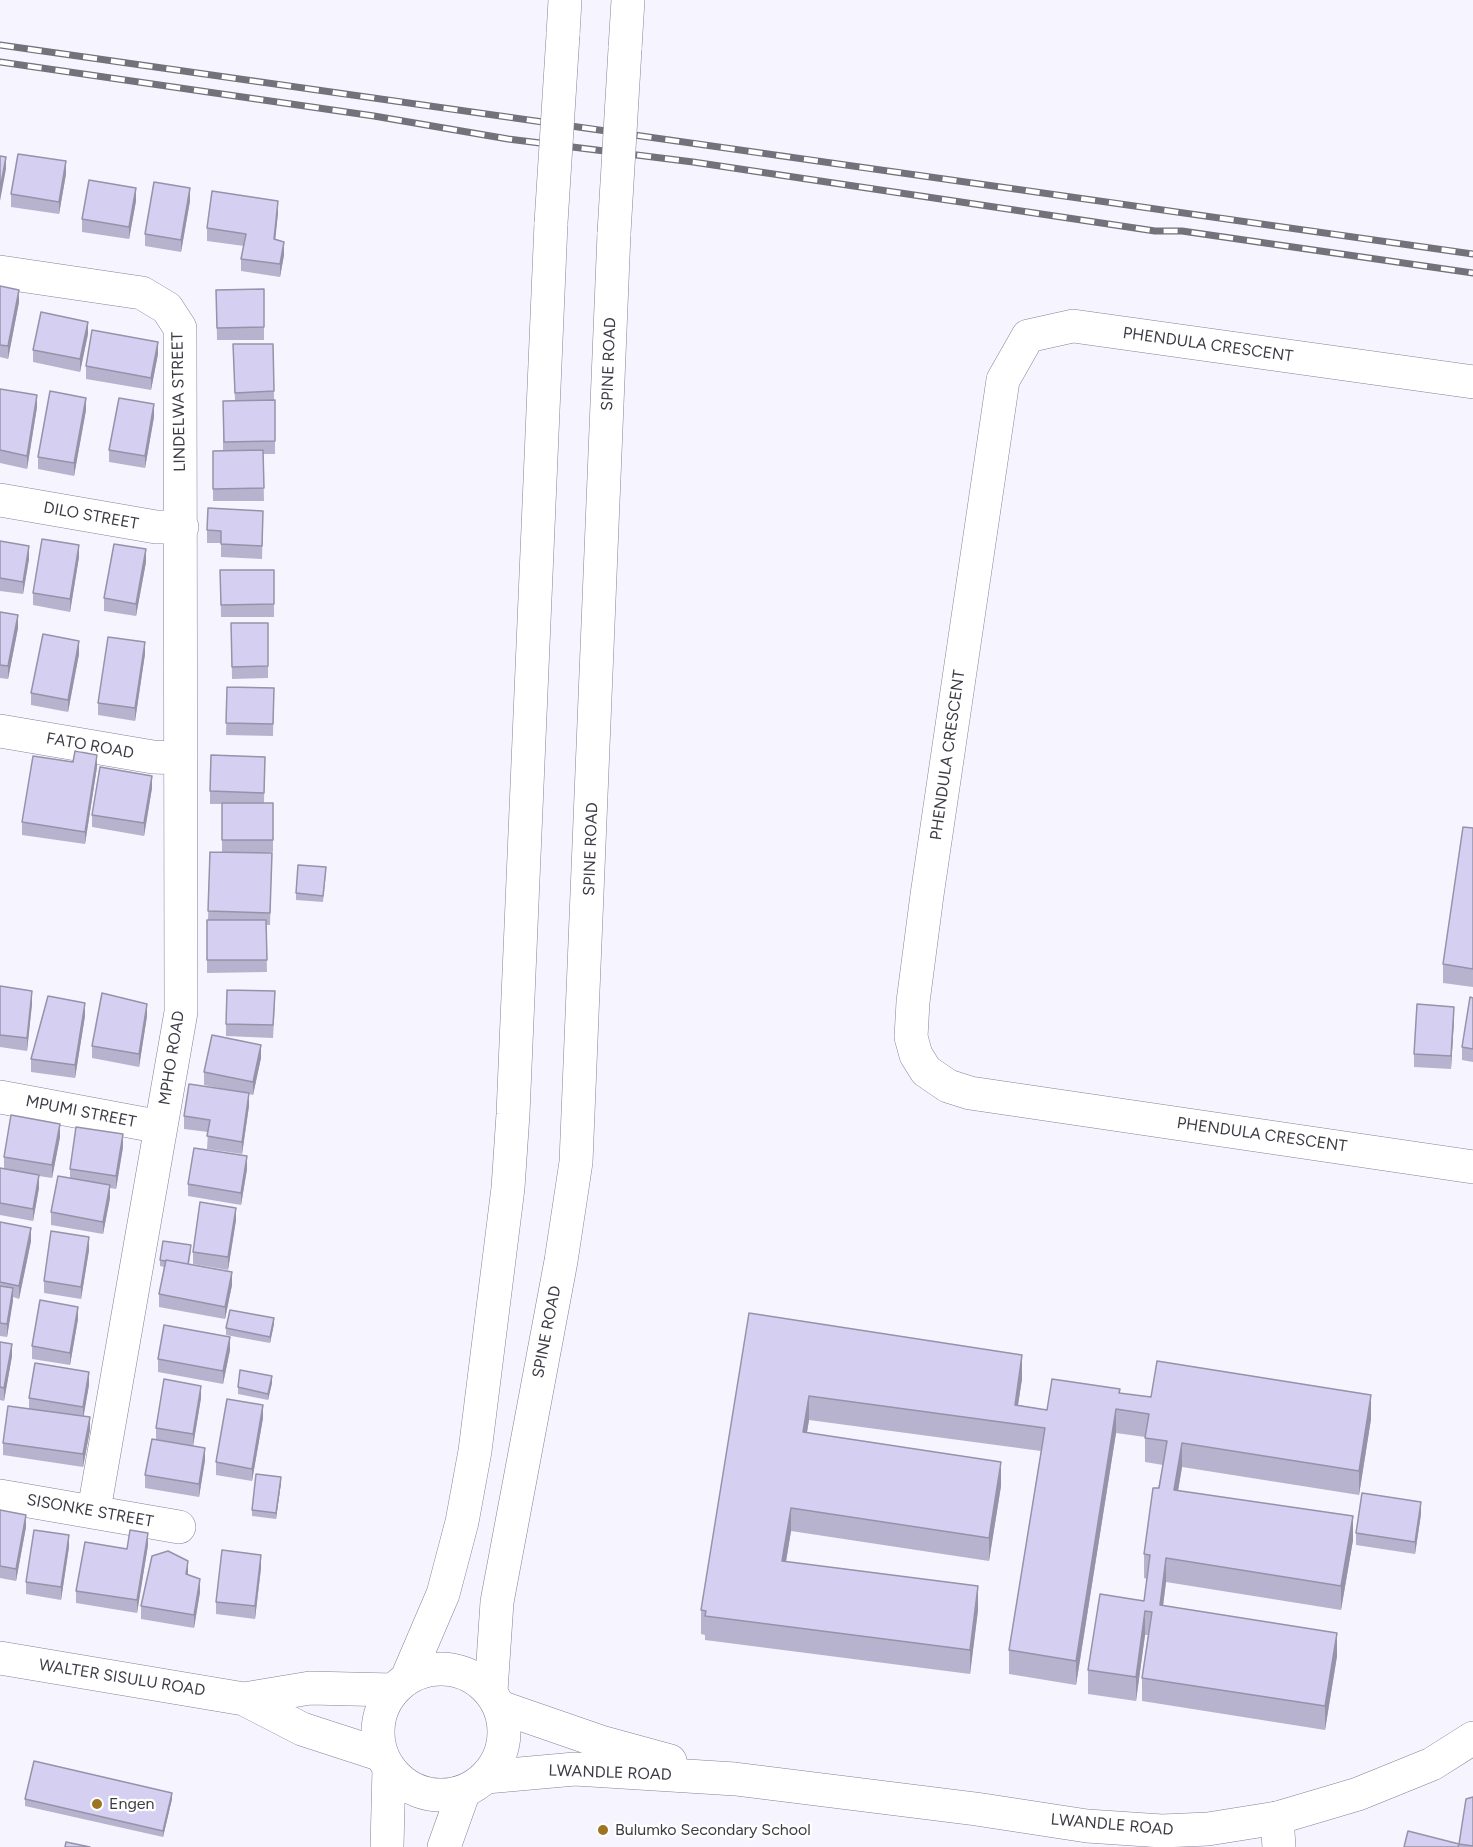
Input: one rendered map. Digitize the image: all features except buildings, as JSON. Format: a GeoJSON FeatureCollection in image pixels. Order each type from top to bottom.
{"type":"FeatureCollection","features":[{"type":"Feature","properties":{"kind":"street"},"geometry":{"type":"LineString","coordinates":[[387,1847],[386,1762],[378,1738],[379,1721],[384,1705],[400,1684],[442,1594],[462,1522],[476,1451],[508,1188],[551,223],[565,0]]}},
{"type":"Feature","properties":{"kind":"street","name":"SPINE ROAD"},"geometry":{"type":"LineString","coordinates":[[444,1847],[475,1784],[494,1768],[503,1744],[504,1725],[495,1699],[497,1602],[561,1261],[577,1152],[614,233],[628,0]]}},
{"type":"Feature","properties":{"kind":"street","name":"LINDELWA STREET"},"geometry":{"type":"LineString","coordinates":[[0,272],[142,293],[167,308],[180,328],[182,527]]}},
{"type":"Feature","properties":{"kind":"street","name":"PHENDULA CRESCENT"},"geometry":{"type":"LineString","coordinates":[[1473,382],[1073,326],[1028,336],[1003,380],[927,895],[913,1002],[911,1037],[916,1055],[926,1071],[948,1086],[970,1093],[1473,1167]]}},
{"type":"Feature","properties":{"kind":"street","name":"DILO STREET"},"geometry":{"type":"LineString","coordinates":[[0,500],[156,527],[182,527]]}},
{"type":"Feature","properties":{"kind":"street","name":"MPHO ROAD"},"geometry":{"type":"LineString","coordinates":[[94,1510],[181,1012],[182,527]]}},
{"type":"Feature","properties":{"kind":"street","name":"FATO ROAD"},"geometry":{"type":"LineString","coordinates":[[0,731],[153,757],[181,758]]}},
{"type":"Feature","properties":{"kind":"street","name":"MPUMI STREET"},"geometry":{"type":"LineString","coordinates":[[0,1097],[161,1127]]}},
{"type":"Feature","properties":{"kind":"street","name":"SISONKE STREET"},"geometry":{"type":"LineString","coordinates":[[0,1496],[94,1510],[179,1527]]}},
{"type":"Feature","properties":{"kind":"street","name":"WALTER SISULU ROAD"},"geometry":{"type":"LineString","coordinates":[[0,1658],[244,1699],[302,1729],[386,1762]]}},
{"type":"Feature","properties":{"kind":"street"},"geometry":{"type":"LineString","coordinates":[[400,1684],[423,1671],[451,1669],[477,1679],[495,1699]]}},
{"type":"Feature","properties":{"kind":"street","name":"WALTER SISULU ROAD"},"geometry":{"type":"LineString","coordinates":[[244,1699],[310,1688],[400,1684]]}},
{"type":"Feature","properties":{"kind":"street","name":"LWANDLE ROAD"},"geometry":{"type":"LineString","coordinates":[[495,1699],[604,1743],[735,1779]]}},
{"type":"Feature","properties":{"kind":"street","name":"LWANDLE ROAD"},"geometry":{"type":"LineString","coordinates":[[475,1784],[575,1769],[735,1779],[976,1809],[1087,1826],[1141,1830],[1208,1829],[1278,1832],[1358,1794],[1432,1764],[1473,1738]]}},
{"type":"Feature","properties":{"kind":"street"},"geometry":{"type":"LineString","coordinates":[[386,1762],[399,1779],[423,1793],[438,1796],[475,1784]]}},
{"type":"Feature","properties":{"kind":"railway"},"geometry":{"type":"LineString","coordinates":[[0,45],[1473,254]]}},
{"type":"Feature","properties":{"kind":"railway"},"geometry":{"type":"LineString","coordinates":[[0,62],[374,116],[508,139],[693,162],[1155,231],[1182,231],[1473,273]]}},
{"type":"Feature","properties":{"kind":"place","name":"Engen"},"geometry":{"type":"Point","coordinates":[97,1804]}},
{"type":"Feature","properties":{"kind":"place","name":"Bulumko Secondary School"},"geometry":{"type":"Point","coordinates":[603,1830]}}]}
